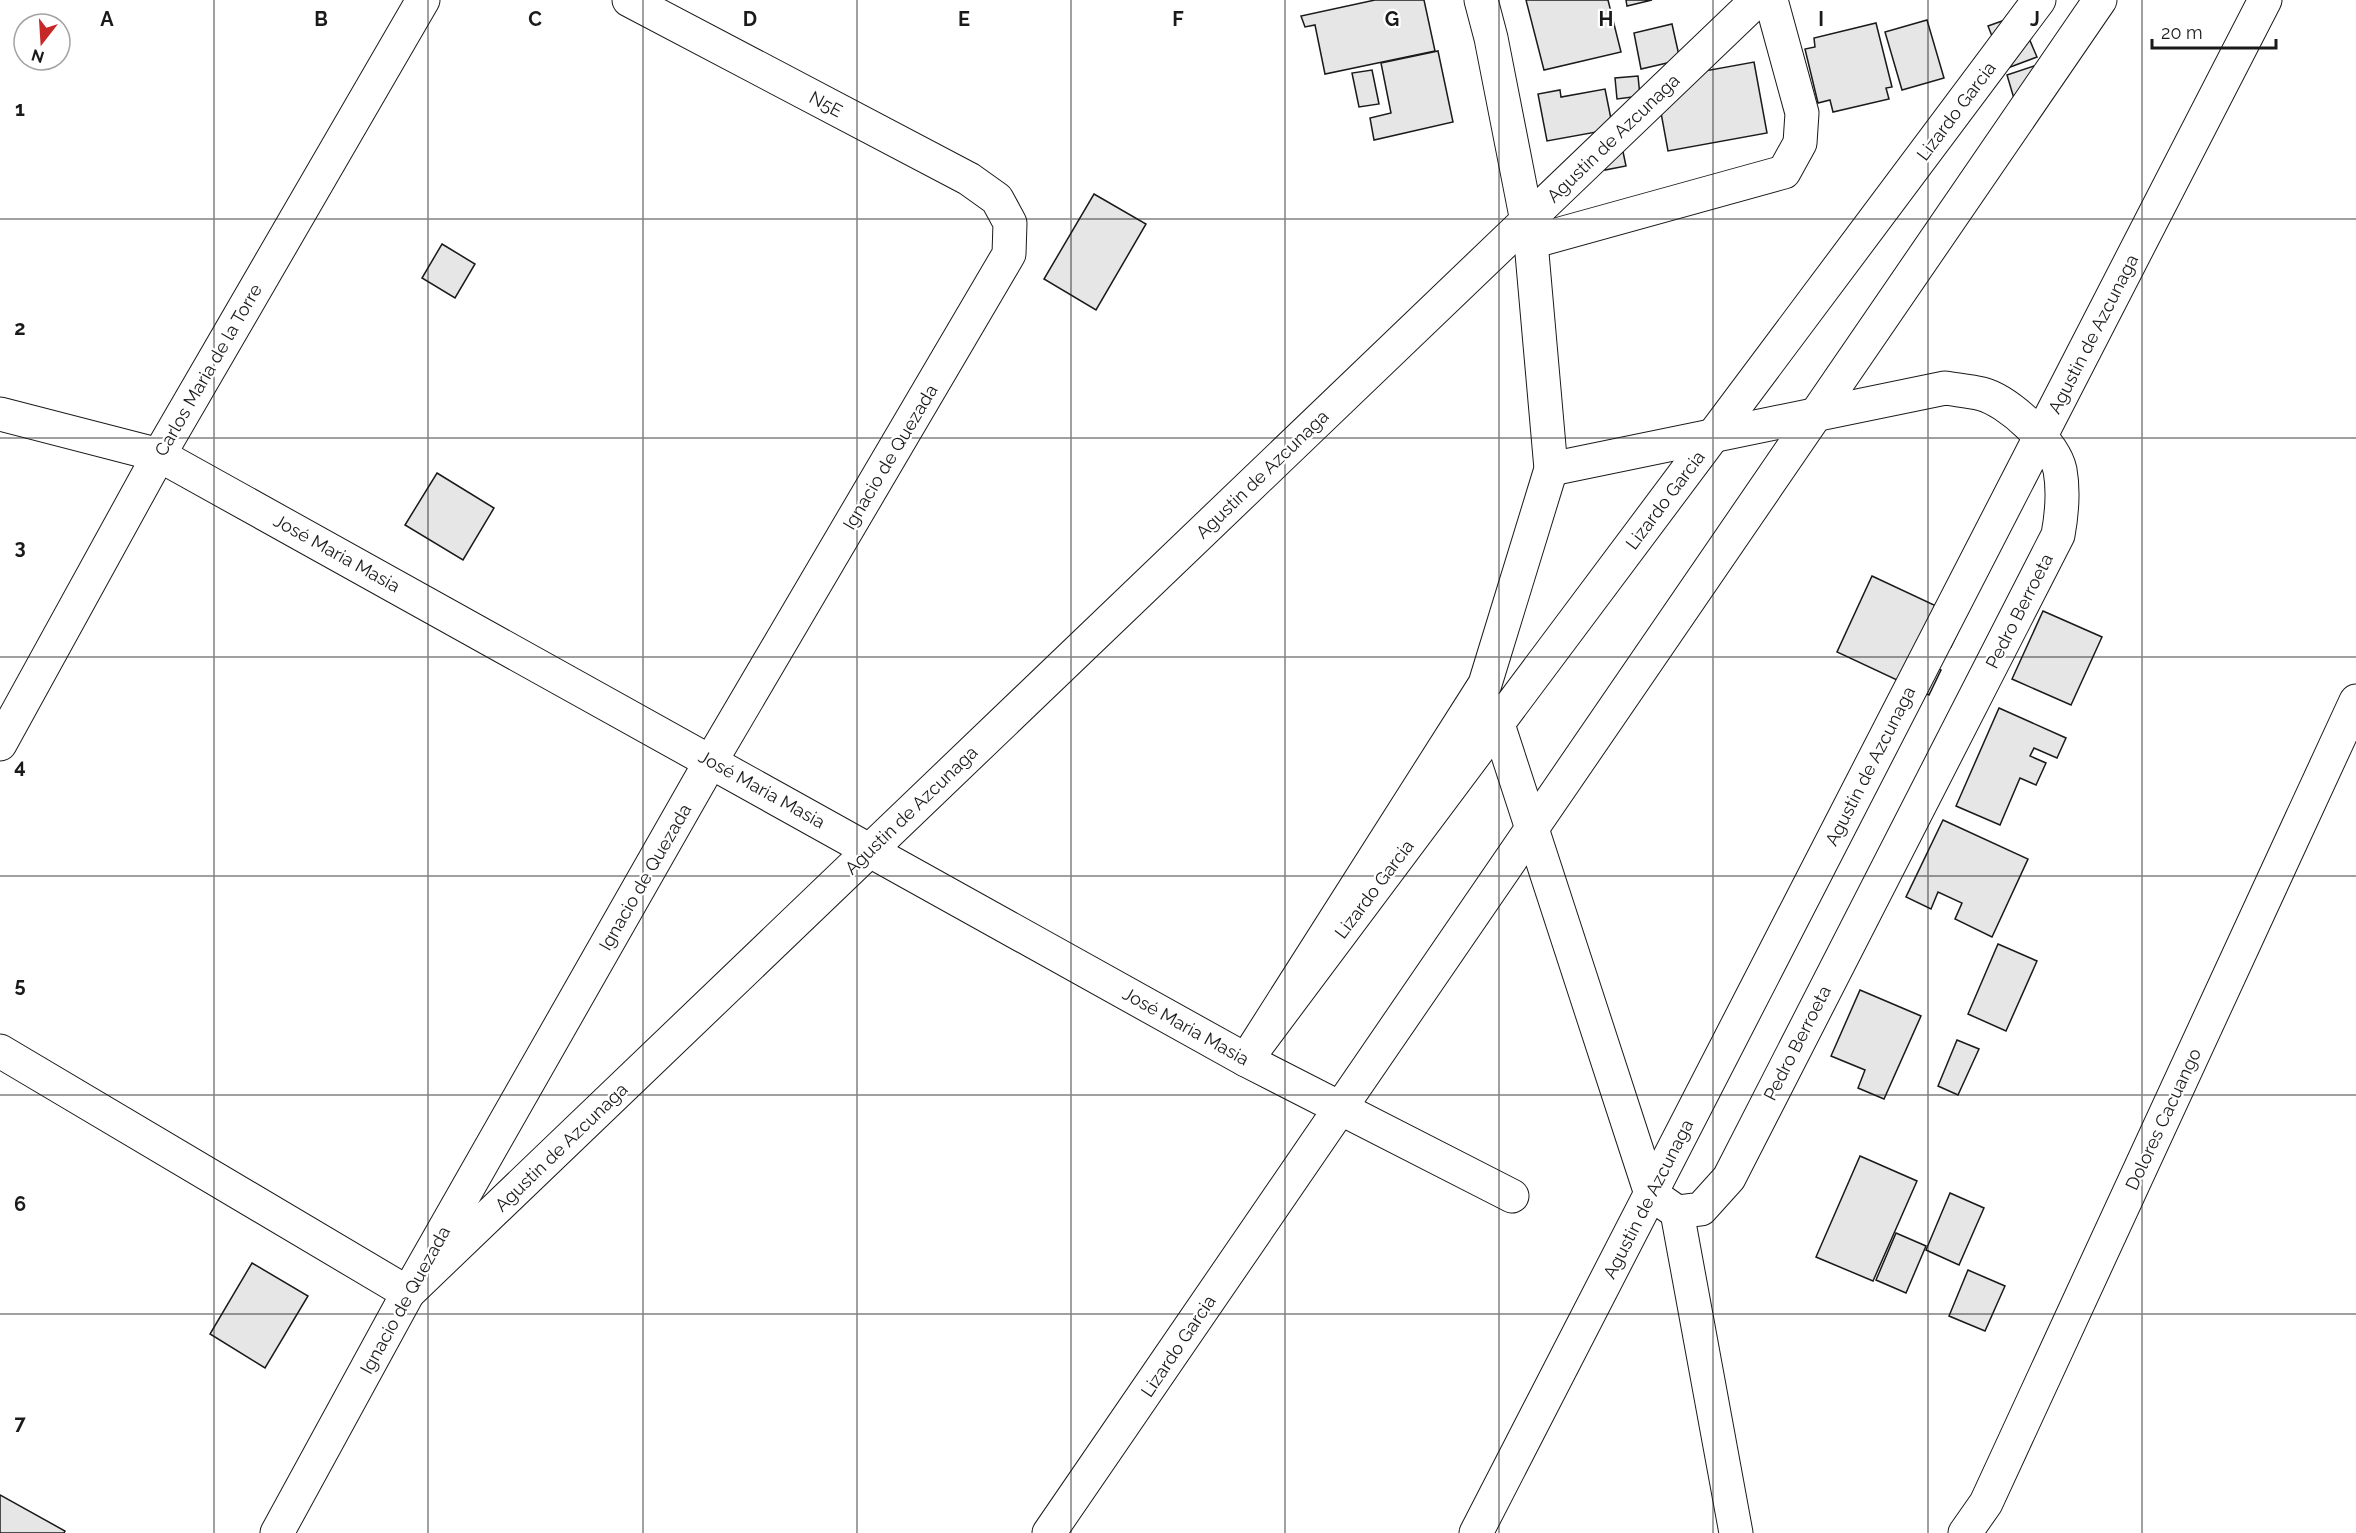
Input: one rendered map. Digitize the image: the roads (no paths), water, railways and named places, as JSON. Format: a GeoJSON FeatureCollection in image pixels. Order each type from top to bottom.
{"type":"FeatureCollection","features":[{"type":"Feature","properties":{"kind":"street","name":"Carlos Maria de la Torre"},"geometry":{"type":"LineString","coordinates":[[0,744],[159,455],[423,0]]}},
{"type":"Feature","properties":{"kind":"street","name":"N5E"},"geometry":{"type":"LineString","coordinates":[[628,0],[969,179],[997,199],[1010,223]]}},
{"type":"Feature","properties":{"kind":"street","name":"Lizardo Garcia"},"geometry":{"type":"LineString","coordinates":[[1246,1060],[1485,684],[1551,469],[1528,232],[1491,38],[1481,0]]}},
{"type":"Feature","properties":{"kind":"street","name":"Agustin de Azcunaga"},"geometry":{"type":"LineString","coordinates":[[408,1293],[871,849],[1528,232],[1757,0]]}},
{"type":"Feature","properties":{"kind":"street"},"geometry":{"type":"LineString","coordinates":[[1528,232],[1784,172],[1800,143],[1802,113],[1771,0]]}},
{"type":"Feature","properties":{"kind":"street","name":"Lizardo Garcia"},"geometry":{"type":"LineString","coordinates":[[1246,1060],[2039,0]]}},
{"type":"Feature","properties":{"kind":"street","name":"Lizardo Garcia"},"geometry":{"type":"LineString","coordinates":[[1049,1533],[2100,0]]}},
{"type":"Feature","properties":{"kind":"street","name":"Agustin de Azcunaga"},"geometry":{"type":"LineString","coordinates":[[1476,1533],[1664,1203],[2040,436],[2265,0]]}},
{"type":"Feature","properties":{"kind":"street","name":"Ignacio de Quezada"},"geometry":{"type":"LineString","coordinates":[[277,1533],[408,1293],[711,760],[1009,254],[1010,223]]}},
{"type":"Feature","properties":{"kind":"street","name":"Pedro Berroeta"},"geometry":{"type":"LineString","coordinates":[[1551,469],[1945,388],[1983,394],[2017,413],[2040,436],[2060,467],[2064,504],[2058,535],[1729,1178],[1701,1209],[1664,1203]]}},
{"type":"Feature","properties":{"kind":"street","name":"José Maria Masia"},"geometry":{"type":"LineString","coordinates":[[0,414],[159,455],[871,849],[1246,1060],[1512,1196]]}},
{"type":"Feature","properties":{"kind":"street"},"geometry":{"type":"LineString","coordinates":[[1485,684],[1532,829],[1664,1203],[1736,1533]]}},
{"type":"Feature","properties":{"kind":"street","name":"Dolores Cacuango"},"geometry":{"type":"LineString","coordinates":[[1965,1533],[1986,1503],[2356,701]]}},
{"type":"Feature","properties":{"kind":"street"},"geometry":{"type":"LineString","coordinates":[[0,1051],[408,1293]]}}]}
